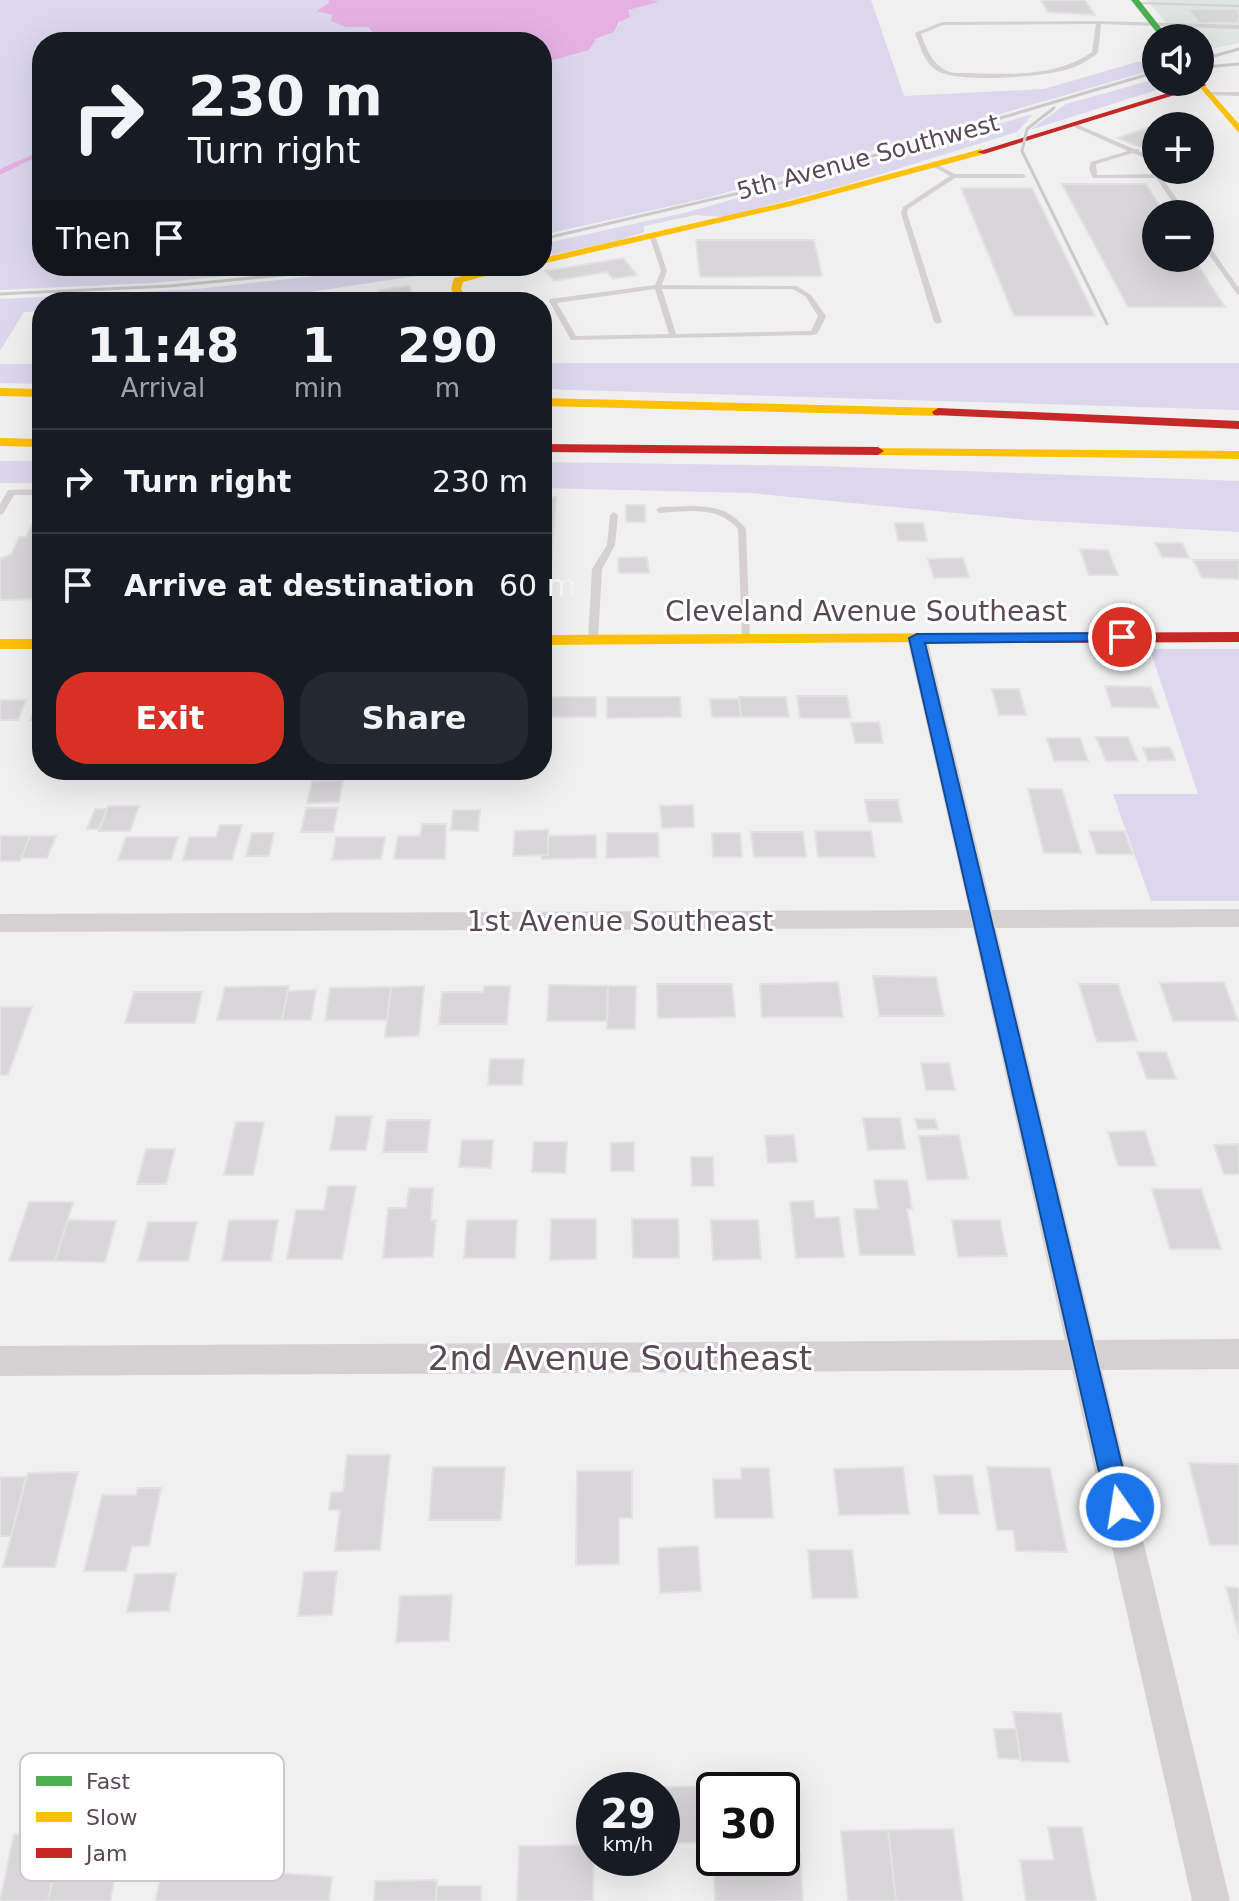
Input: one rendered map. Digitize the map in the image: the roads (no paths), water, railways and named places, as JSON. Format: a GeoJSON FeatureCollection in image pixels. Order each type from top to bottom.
{"type":"FeatureCollection","features":[{"type":"Feature","properties":{"kind":"main road"},"geometry":{"type":"LineString","coordinates":[[1136,2],[1154,24]]}},
{"type":"Feature","properties":{"kind":"main road","name":"5th Avenue Southwest"},"geometry":{"type":"LineString","coordinates":[[552,259],[653,238],[866,186],[1173,96]]}},
{"type":"Feature","properties":{"kind":"main road"},"geometry":{"type":"LineString","coordinates":[[1211,96],[1239,130]]}},
{"type":"Feature","properties":{"kind":"main road"},"geometry":{"type":"LineString","coordinates":[[458,292],[458,280],[475,276]]}},
{"type":"Feature","properties":{"kind":"main road"},"geometry":{"type":"LineString","coordinates":[[0,392],[32,393]]}},
{"type":"Feature","properties":{"kind":"main road"},"geometry":{"type":"LineString","coordinates":[[552,402],[874,409],[1239,425]]}},
{"type":"Feature","properties":{"kind":"main road"},"geometry":{"type":"LineString","coordinates":[[0,442],[32,443]]}},
{"type":"Feature","properties":{"kind":"main road"},"geometry":{"type":"LineString","coordinates":[[552,448],[1239,455]]}},
{"type":"Feature","properties":{"kind":"main road","name":"Cleveland Avenue Southeast"},"geometry":{"type":"LineString","coordinates":[[552,640],[1239,637]]}},
{"type":"Feature","properties":{"kind":"main road"},"geometry":{"type":"LineString","coordinates":[[0,644],[32,644]]}},
{"type":"Feature","properties":{"kind":"street"},"geometry":{"type":"LineString","coordinates":[[917,638],[1211,1901]]}},
{"type":"Feature","properties":{"kind":"street","name":"1st Avenue Southeast"},"geometry":{"type":"LineString","coordinates":[[0,923],[1239,918]]}},
{"type":"Feature","properties":{"kind":"street","name":"2nd Avenue Southeast"},"geometry":{"type":"LineString","coordinates":[[0,1361],[1239,1354]]}},
{"type":"Feature","properties":{"kind":"lane"},"geometry":{"type":"LineString","coordinates":[[1136,2],[1239,6]]}},
{"type":"Feature","properties":{"kind":"lane"},"geometry":{"type":"LineString","coordinates":[[1167,3],[1183,24]]}},
{"type":"Feature","properties":{"kind":"lane"},"geometry":{"type":"LineString","coordinates":[[1099,22],[1095,53],[1084,64],[1060,72],[941,73],[932,68],[918,33],[942,24],[1099,22],[1142,28]]}},
{"type":"Feature","properties":{"kind":"lane"},"geometry":{"type":"LineString","coordinates":[[1214,27],[1239,27]]}},
{"type":"Feature","properties":{"kind":"lane"},"geometry":{"type":"LineString","coordinates":[[1214,89],[1239,94]]}},
{"type":"Feature","properties":{"kind":"lane"},"geometry":{"type":"LineString","coordinates":[[1074,125],[1142,153]]}},
{"type":"Feature","properties":{"kind":"lane"},"geometry":{"type":"LineString","coordinates":[[1137,150],[1093,163],[1092,169],[1095,177],[1142,174]]}},
{"type":"Feature","properties":{"kind":"lane"},"geometry":{"type":"LineString","coordinates":[[936,166],[954,176],[1023,176]]}},
{"type":"Feature","properties":{"kind":"lane"},"geometry":{"type":"LineString","coordinates":[[938,322],[904,213],[905,208],[954,176]]}},
{"type":"Feature","properties":{"kind":"lane"},"geometry":{"type":"LineString","coordinates":[[653,238],[664,271],[658,287],[673,336]]}},
{"type":"Feature","properties":{"kind":"lane"},"geometry":{"type":"LineString","coordinates":[[1214,257],[1239,293]]}},
{"type":"Feature","properties":{"kind":"lane"},"geometry":{"type":"LineString","coordinates":[[658,287],[795,287],[809,296],[822,316],[814,333],[574,338],[553,301],[658,287]]}},
{"type":"Feature","properties":{"kind":"lane"},"geometry":{"type":"LineString","coordinates":[[0,512],[11,492],[32,492]]}},
{"type":"Feature","properties":{"kind":"lane"},"geometry":{"type":"LineString","coordinates":[[660,510],[723,511],[735,518],[742,529],[747,639]]}},
{"type":"Feature","properties":{"kind":"lane"},"geometry":{"type":"LineString","coordinates":[[593,640],[597,569],[611,545],[614,515]]}},
{"type":"Feature","properties":{"kind":"waterway"},"geometry":{"type":"LineString","coordinates":[[12,166],[32,157]]}},
{"type":"Feature","properties":{"kind":"waterway"},"geometry":{"type":"LineString","coordinates":[[0,172],[17,164]]}},
{"type":"Feature","properties":{"kind":"railway"},"geometry":{"type":"LineString","coordinates":[[1214,56],[1239,49]]}},
{"type":"Feature","properties":{"kind":"railway"},"geometry":{"type":"LineString","coordinates":[[1214,66],[1239,64]]}},
{"type":"Feature","properties":{"kind":"railway"},"geometry":{"type":"LineString","coordinates":[[552,237],[774,185],[1142,76]]}},
{"type":"Feature","properties":{"kind":"railway"},"geometry":{"type":"LineString","coordinates":[[1054,108],[1027,129],[1022,151],[1107,324]]}},
{"type":"Feature","properties":{"kind":"railway"},"geometry":{"type":"LineString","coordinates":[[42,292],[170,286],[272,276]]}},
{"type":"Feature","properties":{"kind":"railway"},"geometry":{"type":"LineString","coordinates":[[0,294],[32,292]]}}]}
